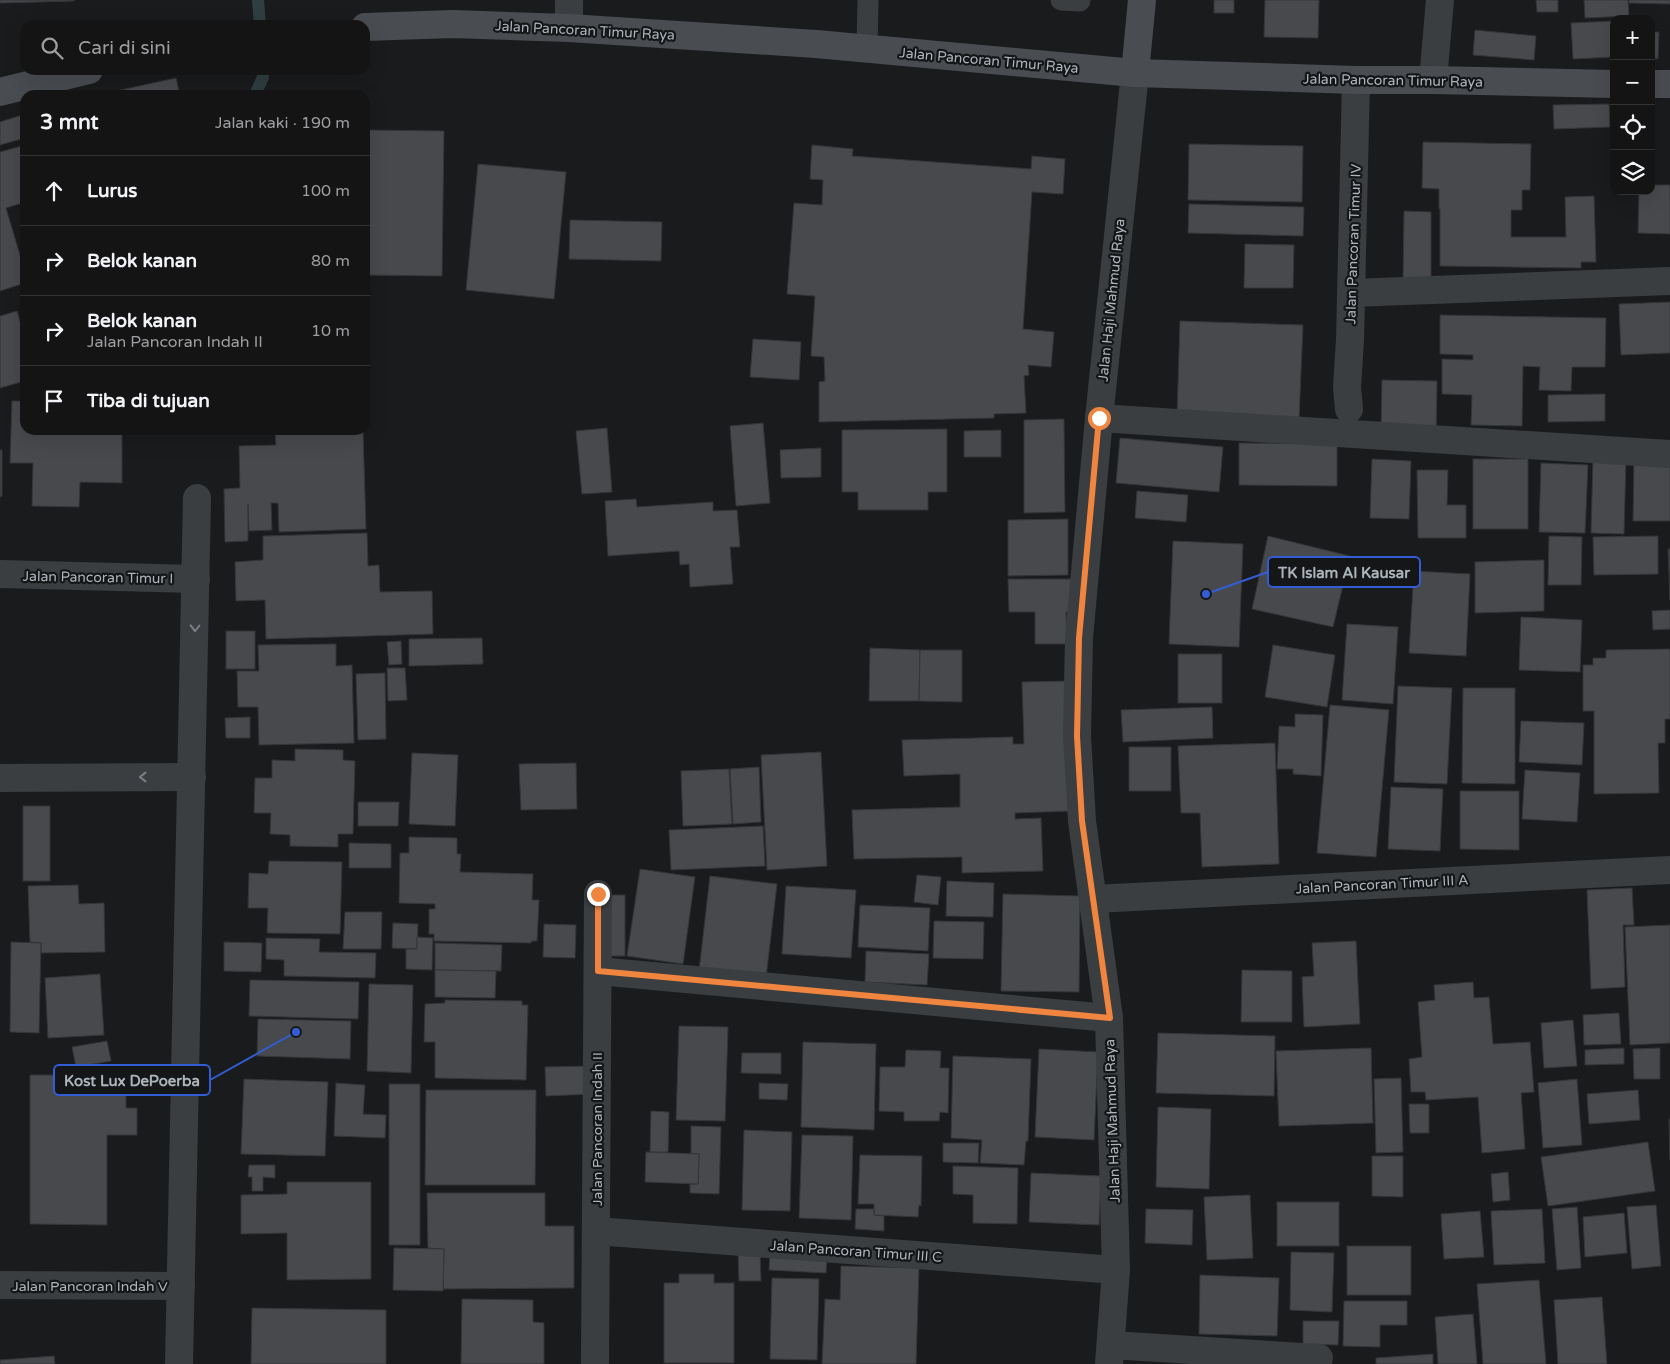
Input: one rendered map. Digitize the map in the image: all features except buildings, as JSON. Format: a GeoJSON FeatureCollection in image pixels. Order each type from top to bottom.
{"type":"FeatureCollection","features":[{"type":"Feature","properties":{"kind":"street"},"geometry":{"type":"LineString","coordinates":[[569,0],[569,28]]}},
{"type":"Feature","properties":{"kind":"street"},"geometry":{"type":"LineString","coordinates":[[1135,73],[1142,0]]}},
{"type":"Feature","properties":{"kind":"street"},"geometry":{"type":"LineString","coordinates":[[1434,80],[1440,0]]}},
{"type":"Feature","properties":{"kind":"street","name":"Jalan Pancoran Timur Raya"},"geometry":{"type":"LineString","coordinates":[[370,27],[453,24],[569,28],[867,48],[1135,73],[1356,80],[1610,84]]}},
{"type":"Feature","properties":{"kind":"street","name":"Jalan Haji Mahmud Raya"},"geometry":{"type":"LineString","coordinates":[[1110,1355],[1116,1270],[1110,1018],[1082,821],[1077,736],[1079,638],[1099,418],[1135,73]]}},
{"type":"Feature","properties":{"kind":"street"},"geometry":{"type":"LineString","coordinates":[[0,92],[69,75]]}},
{"type":"Feature","properties":{"kind":"street","name":"Jalan Pancoran Timur IV"},"geometry":{"type":"LineString","coordinates":[[1349,408],[1356,80]]}},
{"type":"Feature","properties":{"kind":"street"},"geometry":{"type":"LineString","coordinates":[[1655,84],[1670,84]]}},
{"type":"Feature","properties":{"kind":"street"},"geometry":{"type":"LineString","coordinates":[[1351,293],[1670,281]]}},
{"type":"Feature","properties":{"kind":"street"},"geometry":{"type":"LineString","coordinates":[[1099,418],[1670,454]]}},
{"type":"Feature","properties":{"kind":"street"},"geometry":{"type":"LineString","coordinates":[[179,1364],[197,498]]}},
{"type":"Feature","properties":{"kind":"street","name":"Jalan Pancoran Timur I"},"geometry":{"type":"LineString","coordinates":[[0,574],[196,579]]}},
{"type":"Feature","properties":{"kind":"street"},"geometry":{"type":"LineString","coordinates":[[0,778],[192,777]]}},
{"type":"Feature","properties":{"kind":"street","name":"Jalan Pancoran Timur III A"},"geometry":{"type":"LineString","coordinates":[[1094,899],[1670,870]]}},
{"type":"Feature","properties":{"kind":"street","name":"Jalan Pancoran Indah II"},"geometry":{"type":"LineString","coordinates":[[595,1364],[598,894]]}},
{"type":"Feature","properties":{"kind":"street"},"geometry":{"type":"LineString","coordinates":[[598,971],[1110,1018]]}},
{"type":"Feature","properties":{"kind":"street","name":"Jalan Pancoran Timur III C"},"geometry":{"type":"LineString","coordinates":[[596,1231],[1116,1270]]}},
{"type":"Feature","properties":{"kind":"street","name":"Jalan Pancoran Indah V"},"geometry":{"type":"LineString","coordinates":[[0,1285],[181,1286]]}},
{"type":"Feature","properties":{"kind":"street"},"geometry":{"type":"LineString","coordinates":[[1110,1355],[1319,1358]]}},
{"type":"Feature","properties":{"kind":"lane"},"geometry":{"type":"LineString","coordinates":[[867,48],[868,0]]}},
{"type":"Feature","properties":{"kind":"waterway"},"geometry":{"type":"LineString","coordinates":[[258,0],[260,20]]}},
{"type":"Feature","properties":{"kind":"waterway"},"geometry":{"type":"LineString","coordinates":[[257,90],[263,75]]}},
{"type":"Feature","properties":{"kind":"place","name":"TK Islam Al Kausar"},"geometry":{"type":"Point","coordinates":[1206,594]}},
{"type":"Feature","properties":{"kind":"place","name":"Kost Lux DePoerba"},"geometry":{"type":"Point","coordinates":[296,1032]}},
{"type":"Feature","properties":{"kind":"route"},"geometry":{"type":"LineString","coordinates":[[598,894],[598,971],[1110,1018],[1082,821],[1077,736],[1079,638],[1099,418]]}}]}
